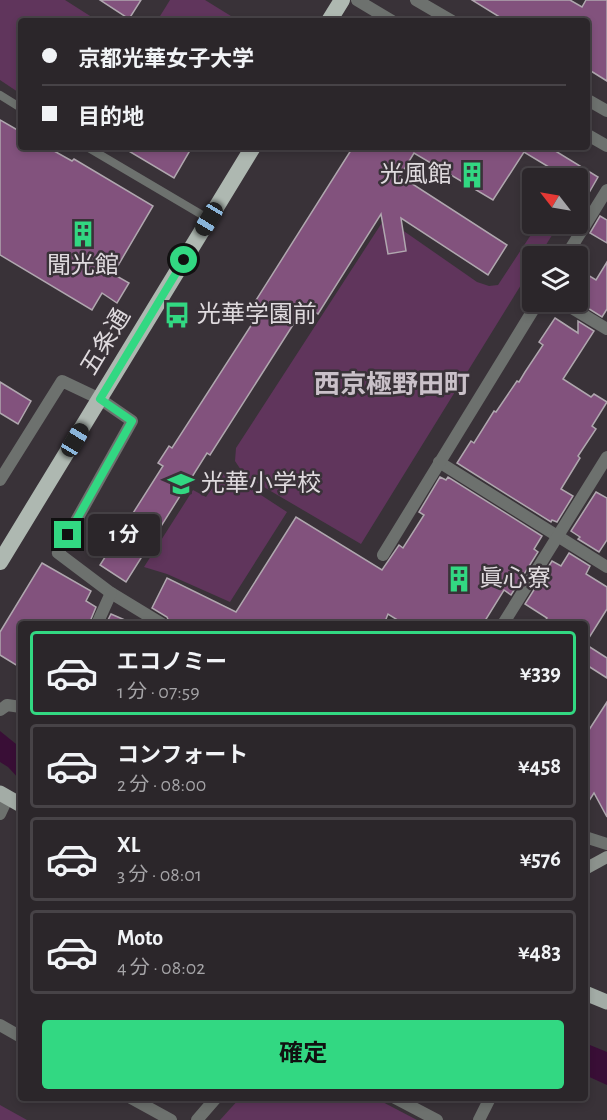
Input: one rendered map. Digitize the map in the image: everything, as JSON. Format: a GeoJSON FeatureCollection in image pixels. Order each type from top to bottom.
{"type":"FeatureCollection","features":[{"type":"Feature","properties":{"kind":"highway"},"geometry":{"type":"LineString","coordinates":[[331,18],[342,0]]}},
{"type":"Feature","properties":{"kind":"highway","name":"五条通"},"geometry":{"type":"LineString","coordinates":[[0,562],[251,150]]}},
{"type":"Feature","properties":{"kind":"main road"},"geometry":{"type":"LineString","coordinates":[[588,867],[607,857]]}},
{"type":"Feature","properties":{"kind":"main road"},"geometry":{"type":"LineString","coordinates":[[588,994],[607,1002]]}},
{"type":"Feature","properties":{"kind":"street"},"geometry":{"type":"LineString","coordinates":[[357,0],[387,18]]}},
{"type":"Feature","properties":{"kind":"street"},"geometry":{"type":"LineString","coordinates":[[417,0],[447,18]]}},
{"type":"Feature","properties":{"kind":"street"},"geometry":{"type":"LineString","coordinates":[[590,101],[607,111]]}},
{"type":"Feature","properties":{"kind":"street"},"geometry":{"type":"LineString","coordinates":[[590,136],[607,146]]}},
{"type":"Feature","properties":{"kind":"street"},"geometry":{"type":"LineString","coordinates":[[572,246],[607,190]]}},
{"type":"Feature","properties":{"kind":"street"},"geometry":{"type":"LineString","coordinates":[[382,555],[532,312]]}},
{"type":"Feature","properties":{"kind":"street"},"geometry":{"type":"LineString","coordinates":[[579,312],[607,329]]}},
{"type":"Feature","properties":{"kind":"street"},"geometry":{"type":"LineString","coordinates":[[0,480],[62,381],[100,399],[132,421],[58,554],[111,593],[157,621]]}},
{"type":"Feature","properties":{"kind":"street"},"geometry":{"type":"LineString","coordinates":[[505,621],[607,457]]}},
{"type":"Feature","properties":{"kind":"street"},"geometry":{"type":"LineString","coordinates":[[439,462],[607,567]]}},
{"type":"Feature","properties":{"kind":"street"},"geometry":{"type":"LineString","coordinates":[[98,621],[111,593]]}},
{"type":"Feature","properties":{"kind":"street"},"geometry":{"type":"LineString","coordinates":[[0,710],[7,705],[18,707]]}},
{"type":"Feature","properties":{"kind":"street"},"geometry":{"type":"LineString","coordinates":[[0,814],[10,798]]}},
{"type":"Feature","properties":{"kind":"street"},"geometry":{"type":"LineString","coordinates":[[588,838],[607,844]]}},
{"type":"Feature","properties":{"kind":"street"},"geometry":{"type":"LineString","coordinates":[[0,1025],[18,1035]]}},
{"type":"Feature","properties":{"kind":"street"},"geometry":{"type":"LineString","coordinates":[[136,1101],[171,1120]]}},
{"type":"Feature","properties":{"kind":"street"},"geometry":{"type":"LineString","coordinates":[[196,1120],[213,1101]]}},
{"type":"Feature","properties":{"kind":"street"},"geometry":{"type":"LineString","coordinates":[[401,1101],[437,1120]]}},
{"type":"Feature","properties":{"kind":"street"},"geometry":{"type":"LineString","coordinates":[[479,1120],[488,1101]]}},
{"type":"Feature","properties":{"kind":"lane"},"geometry":{"type":"LineString","coordinates":[[0,95],[18,106]]}},
{"type":"Feature","properties":{"kind":"lane"},"geometry":{"type":"LineString","coordinates":[[92,150],[209,219]]}},
{"type":"Feature","properties":{"kind":"shaded area"},"geometry":{"type":"Polygon","coordinates":[[[0,0],[65,0],[93,18],[18,18],[18,92],[0,80],[0,0]]]}},
{"type":"Feature","properties":{"kind":"shaded area"},"geometry":{"type":"Polygon","coordinates":[[[170,0],[205,0],[234,18],[159,18],[170,0]]]}},
{"type":"Feature","properties":{"kind":"shaded area"},"geometry":{"type":"Polygon","coordinates":[[[385,218],[477,282],[489,286],[498,285],[522,248],[522,283],[361,544],[245,476],[235,461],[236,448],[385,218]]]}},
{"type":"Feature","properties":{"kind":"shaded area"},"geometry":{"type":"Polygon","coordinates":[[[531,234],[553,234],[545,246],[524,246],[531,234]]]}},
{"type":"Feature","properties":{"kind":"shaded area"},"geometry":{"type":"Polygon","coordinates":[[[224,471],[287,512],[230,602],[167,574],[144,567],[193,490],[206,497],[224,471]]]}},
{"type":"Feature","properties":{"kind":"shaded area"},"geometry":{"type":"Polygon","coordinates":[[[0,731],[18,746],[18,778],[0,762],[0,731]]]}},
{"type":"Feature","properties":{"kind":"shaded area"},"geometry":{"type":"Polygon","coordinates":[[[588,1044],[607,1052],[607,1085],[588,1076],[588,1044]]]}},
{"type":"Feature","properties":{"kind":"shaded area"},"geometry":{"type":"Polygon","coordinates":[[[237,1101],[381,1101],[417,1120],[220,1120],[237,1101]]]}},
{"type":"Feature","properties":{"kind":"shaded area"},"geometry":{"type":"Polygon","coordinates":[[[0,1105],[27,1120],[0,1120],[0,1105]]]}},
{"type":"Feature","properties":{"kind":"building"},"geometry":{"type":"Polygon","coordinates":[[[100,0],[141,0],[127,18],[100,0]]]}},
{"type":"Feature","properties":{"kind":"building"},"geometry":{"type":"Polygon","coordinates":[[[472,0],[570,0],[582,7],[586,0],[607,0],[607,81],[590,70],[590,18],[501,18],[472,0]]]}},
{"type":"Feature","properties":{"kind":"building","name":"聞光館"},"geometry":{"type":"Polygon","coordinates":[[[0,120],[18,130],[18,150],[52,150],[72,161],[74,159],[153,206],[113,274],[129,283],[117,303],[102,293],[92,310],[0,255],[0,120]]]}},
{"type":"Feature","properties":{"kind":"building"},"geometry":{"type":"Polygon","coordinates":[[[127,150],[190,150],[174,178],[127,150]]]}},
{"type":"Feature","properties":{"kind":"building"},"geometry":{"type":"Polygon","coordinates":[[[351,150],[554,150],[583,168],[550,168],[524,152],[493,200],[414,153],[400,176],[507,245],[488,275],[401,218],[406,251],[388,254],[381,214],[318,314],[305,306],[210,455],[207,453],[126,582],[100,565],[163,466],[158,463],[169,446],[172,448],[254,321],[246,316],[351,150]]]}},
{"type":"Feature","properties":{"kind":"building"},"geometry":{"type":"Polygon","coordinates":[[[588,171],[598,177],[588,194],[588,171]]]}},
{"type":"Feature","properties":{"kind":"building"},"geometry":{"type":"Polygon","coordinates":[[[600,216],[607,220],[607,243],[590,233],[600,216]]]}},
{"type":"Feature","properties":{"kind":"building"},"geometry":{"type":"Polygon","coordinates":[[[607,262],[607,309],[602,317],[588,308],[588,275],[596,280],[607,262]]]}},
{"type":"Feature","properties":{"kind":"building"},"geometry":{"type":"Polygon","coordinates":[[[555,318],[578,333],[578,321],[594,331],[563,379],[591,397],[594,394],[607,402],[592,426],[596,429],[578,456],[580,458],[561,489],[573,496],[557,522],[552,520],[551,522],[457,463],[471,441],[474,443],[494,411],[496,412],[517,381],[519,382],[543,345],[539,342],[555,318]]]}},
{"type":"Feature","properties":{"kind":"building"},"geometry":{"type":"Polygon","coordinates":[[[0,382],[31,401],[18,424],[0,413],[0,382]]]}},
{"type":"Feature","properties":{"kind":"building"},"geometry":{"type":"Polygon","coordinates":[[[440,477],[446,480],[448,477],[542,536],[534,549],[538,552],[511,595],[504,590],[485,621],[399,621],[388,614],[385,621],[169,621],[167,617],[152,608],[167,578],[236,612],[296,517],[382,570],[399,545],[403,548],[424,515],[419,512],[440,477]]]}},
{"type":"Feature","properties":{"kind":"building"},"geometry":{"type":"Polygon","coordinates":[[[596,492],[607,498],[607,540],[599,552],[578,539],[580,537],[571,531],[596,492]]]}},
{"type":"Feature","properties":{"kind":"building"},"geometry":{"type":"Polygon","coordinates":[[[569,553],[590,566],[586,574],[607,587],[607,609],[588,639],[588,621],[545,621],[547,618],[525,604],[552,561],[561,566],[569,553]]]}},
{"type":"Feature","properties":{"kind":"building"},"geometry":{"type":"Polygon","coordinates":[[[42,563],[91,591],[86,601],[96,607],[90,621],[18,621],[18,666],[0,655],[0,632],[42,563]]]}},
{"type":"Feature","properties":{"kind":"building"},"geometry":{"type":"Polygon","coordinates":[[[111,614],[127,621],[108,621],[111,614]]]}},
{"type":"Feature","properties":{"kind":"building"},"geometry":{"type":"Polygon","coordinates":[[[588,646],[607,658],[607,678],[588,666],[588,646]]]}},
{"type":"Feature","properties":{"kind":"building"},"geometry":{"type":"Polygon","coordinates":[[[607,702],[607,817],[594,793],[588,802],[588,731],[607,702]]]}},
{"type":"Feature","properties":{"kind":"place","name":"光風館"},"geometry":{"type":"Point","coordinates":[472,175]}},
{"type":"Feature","properties":{"kind":"place","name":"聞光館"},"geometry":{"type":"Point","coordinates":[83,234]}},
{"type":"Feature","properties":{"kind":"place","name":"光華学園前"},"geometry":{"type":"Point","coordinates":[177,315]}},
{"type":"Feature","properties":{"kind":"place","name":"光華小学校"},"geometry":{"type":"Point","coordinates":[181,484]}},
{"type":"Feature","properties":{"kind":"place","name":"眞心寮"},"geometry":{"type":"Point","coordinates":[459,579]}},
{"type":"Feature","properties":{"kind":"district","name":"西京極野田町"},"geometry":{"type":"Point","coordinates":[392,385]}},
{"type":"Feature","properties":{"kind":"route"},"geometry":{"type":"LineString","coordinates":[[68,535],[132,421],[100,399],[184,260]]}}]}
